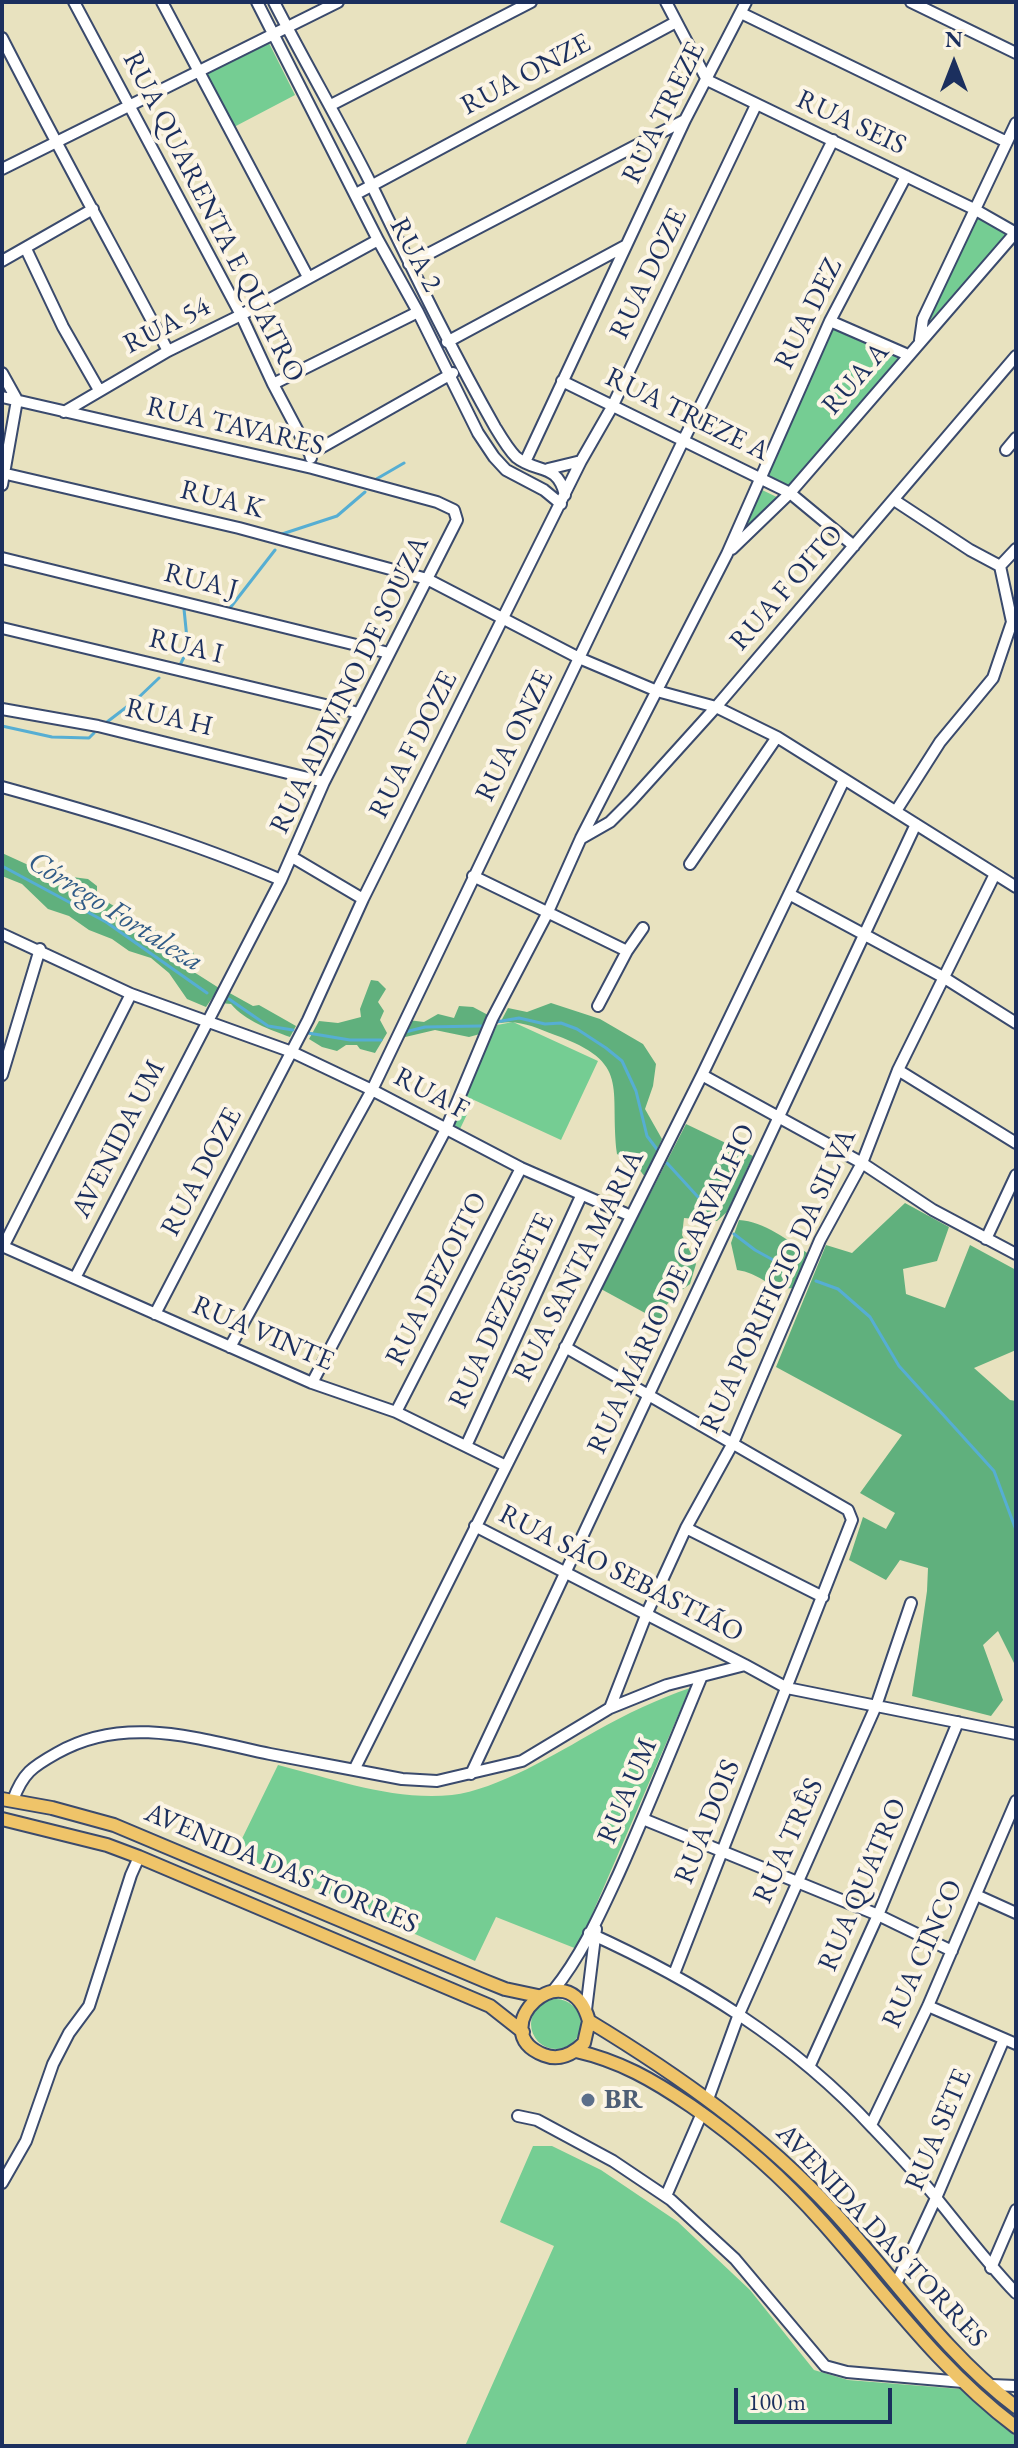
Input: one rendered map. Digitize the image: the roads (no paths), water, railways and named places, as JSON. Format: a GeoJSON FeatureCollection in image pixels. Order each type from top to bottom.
{"type":"FeatureCollection","features":[{"type":"Feature","properties":{"kind":"main road","name":"AVENIDA DAS TORRES"},"geometry":{"type":"LineString","coordinates":[[8,1799],[85,1816],[140,1835],[485,1981],[538,1996]]}},
{"type":"Feature","properties":{"kind":"main road","name":"AVENIDA DAS TORRES"},"geometry":{"type":"LineString","coordinates":[[2,1819],[107,1845],[139,1857],[490,2006],[523,2032],[533,2049],[543,2055],[554,2058],[576,2051],[625,2066],[650,2078],[735,2138],[795,2194],[916,2334],[963,2382],[1016,2427]]}},
{"type":"Feature","properties":{"kind":"main road","name":"AVENIDA DAS TORRES"},"geometry":{"type":"LineString","coordinates":[[553,1991],[572,1996],[588,2016],[708,2099],[788,2164],[834,2212],[928,2323],[1016,2407]]}},
{"type":"Feature","properties":{"kind":"main road"},"geometry":{"type":"LineString","coordinates":[[523,2032],[525,2012],[538,1996],[553,1991]]}},
{"type":"Feature","properties":{"kind":"main road"},"geometry":{"type":"LineString","coordinates":[[576,2051],[584,2043],[588,2016]]}},
{"type":"Feature","properties":{"kind":"street","name":"RUA QUARENTA E QUATRO"},"geometry":{"type":"LineString","coordinates":[[74,2],[241,315],[310,454],[312,468]]}},
{"type":"Feature","properties":{"kind":"street"},"geometry":{"type":"LineString","coordinates":[[162,2],[308,277]]}},
{"type":"Feature","properties":{"kind":"street","name":"RUA 2"},"geometry":{"type":"LineString","coordinates":[[257,2],[478,433],[506,470],[563,499]]}},
{"type":"Feature","properties":{"kind":"street","name":"RUA 2"},"geometry":{"type":"LineString","coordinates":[[274,2],[331,105],[447,342],[501,436],[514,455],[558,477],[563,499]]}},
{"type":"Feature","properties":{"kind":"street"},"geometry":{"type":"LineString","coordinates":[[2,169],[338,2]]}},
{"type":"Feature","properties":{"kind":"street"},"geometry":{"type":"LineString","coordinates":[[331,105],[531,2]]}},
{"type":"Feature","properties":{"kind":"street"},"geometry":{"type":"LineString","coordinates":[[666,2],[707,80]]}},
{"type":"Feature","properties":{"kind":"street","name":"RUA TREZE"},"geometry":{"type":"LineString","coordinates":[[525,462],[685,120],[746,2]]}},
{"type":"Feature","properties":{"kind":"street"},"geometry":{"type":"LineString","coordinates":[[911,2],[1016,53]]}},
{"type":"Feature","properties":{"kind":"street"},"geometry":{"type":"LineString","coordinates":[[741,13],[1007,142]]}},
{"type":"Feature","properties":{"kind":"street","name":"RUA ONZE"},"geometry":{"type":"LineString","coordinates":[[356,194],[676,22]]}},
{"type":"Feature","properties":{"kind":"street"},"geometry":{"type":"LineString","coordinates":[[2,38],[168,351]]}},
{"type":"Feature","properties":{"kind":"street","name":"RUA SEIS"},"geometry":{"type":"LineString","coordinates":[[707,80],[974,209],[1016,233]]}},
{"type":"Feature","properties":{"kind":"street","name":"RUA DOZE"},"geometry":{"type":"LineString","coordinates":[[581,461],[612,407],[756,105]]}},
{"type":"Feature","properties":{"kind":"street"},"geometry":{"type":"LineString","coordinates":[[409,264],[685,120]]}},
{"type":"Feature","properties":{"kind":"street"},"geometry":{"type":"LineString","coordinates":[[920,341],[923,319],[1016,123]]}},
{"type":"Feature","properties":{"kind":"street","name":"RUA ONZE"},"geometry":{"type":"LineString","coordinates":[[230,1347],[372,1090],[683,441],[833,140]]}},
{"type":"Feature","properties":{"kind":"street","name":"RUA DEZ"},"geometry":{"type":"LineString","coordinates":[[727,554],[830,321],[906,176]]}},
{"type":"Feature","properties":{"kind":"street"},"geometry":{"type":"LineString","coordinates":[[2,261],[93,209]]}},
{"type":"Feature","properties":{"kind":"street","name":"RUA A"},"geometry":{"type":"LineString","coordinates":[[727,554],[790,493],[1016,233]]}},
{"type":"Feature","properties":{"kind":"street","name":"RUA 54"},"geometry":{"type":"LineString","coordinates":[[64,412],[168,351],[378,240]]}},
{"type":"Feature","properties":{"kind":"street"},"geometry":{"type":"LineString","coordinates":[[447,342],[626,246]]}},
{"type":"Feature","properties":{"kind":"street"},"geometry":{"type":"LineString","coordinates":[[26,249],[63,327],[99,390]]}},
{"type":"Feature","properties":{"kind":"street"},"geometry":{"type":"LineString","coordinates":[[273,384],[418,312]]}},
{"type":"Feature","properties":{"kind":"street"},"geometry":{"type":"LineString","coordinates":[[830,321],[908,355]]}},
{"type":"Feature","properties":{"kind":"street","name":"RUA F OITO"},"geometry":{"type":"LineString","coordinates":[[581,838],[610,822],[716,707],[1016,356]]}},
{"type":"Feature","properties":{"kind":"street"},"geometry":{"type":"LineString","coordinates":[[310,454],[450,376],[461,366]]}},
{"type":"Feature","properties":{"kind":"street"},"geometry":{"type":"LineString","coordinates":[[2,373],[17,400],[3,477]]}},
{"type":"Feature","properties":{"kind":"street","name":"RUA TREZE A"},"geometry":{"type":"LineString","coordinates":[[562,381],[760,476],[790,493],[854,546]]}},
{"type":"Feature","properties":{"kind":"street","name":"RUA TAVARES"},"geometry":{"type":"LineString","coordinates":[[2,397],[312,468],[437,502],[454,510]]}},
{"type":"Feature","properties":{"kind":"street"},"geometry":{"type":"LineString","coordinates":[[1006,450],[1016,438]]}},
{"type":"Feature","properties":{"kind":"street"},"geometry":{"type":"LineString","coordinates":[[543,469],[581,461]]}},
{"type":"Feature","properties":{"kind":"street","name":"RUA F DOZE"},"geometry":{"type":"LineString","coordinates":[[292,1052],[363,899],[581,461]]}},
{"type":"Feature","properties":{"kind":"street","name":"RUA K"},"geometry":{"type":"LineString","coordinates":[[3,477],[239,528],[427,579]]}},
{"type":"Feature","properties":{"kind":"street"},"geometry":{"type":"LineString","coordinates":[[894,500],[1000,566],[1014,623],[993,678],[940,742],[896,811]]}},
{"type":"Feature","properties":{"kind":"street","name":"RUA ADIVINO DE SOUZA"},"geometry":{"type":"LineString","coordinates":[[206,1022],[281,880],[324,782],[457,520],[454,510]]}},
{"type":"Feature","properties":{"kind":"street"},"geometry":{"type":"LineString","coordinates":[[1000,566],[1016,549]]}},
{"type":"Feature","properties":{"kind":"street"},"geometry":{"type":"LineString","coordinates":[[312,1383],[446,1129],[492,1019],[727,554]]}},
{"type":"Feature","properties":{"kind":"street","name":"RUA J"},"geometry":{"type":"LineString","coordinates":[[2,558],[389,653]]}},
{"type":"Feature","properties":{"kind":"street"},"geometry":{"type":"LineString","coordinates":[[427,579],[579,658],[657,691],[716,707],[777,737],[1016,887]]}},
{"type":"Feature","properties":{"kind":"street","name":"RUA I"},"geometry":{"type":"LineString","coordinates":[[2,628],[359,713]]}},
{"type":"Feature","properties":{"kind":"street","name":"RUA H"},"geometry":{"type":"LineString","coordinates":[[2,709],[98,726],[324,782]]}},
{"type":"Feature","properties":{"kind":"street"},"geometry":{"type":"LineString","coordinates":[[690,864],[777,737]]}},
{"type":"Feature","properties":{"kind":"street","name":"RUA SANTA MARIA"},"geometry":{"type":"LineString","coordinates":[[354,1770],[702,1075],[844,780]]}},
{"type":"Feature","properties":{"kind":"street"},"geometry":{"type":"LineString","coordinates":[[2,787],[77,807],[231,858],[281,880]]}},
{"type":"Feature","properties":{"kind":"street","name":"RUA MÁRIO DE CARVALHO"},"geometry":{"type":"LineString","coordinates":[[471,1774],[916,824]]}},
{"type":"Feature","properties":{"kind":"street"},"geometry":{"type":"LineString","coordinates":[[292,857],[363,899]]}},
{"type":"Feature","properties":{"kind":"street","name":"RUA PORIFICIO DA SILVA"},"geometry":{"type":"LineString","coordinates":[[610,1708],[647,1613],[686,1528],[733,1443],[820,1240],[862,1163],[898,1070],[995,874]]}},
{"type":"Feature","properties":{"kind":"street"},"geometry":{"type":"LineString","coordinates":[[473,876],[627,951]]}},
{"type":"Feature","properties":{"kind":"street"},"geometry":{"type":"LineString","coordinates":[[789,894],[943,977],[1016,1023]]}},
{"type":"Feature","properties":{"kind":"street"},"geometry":{"type":"LineString","coordinates":[[598,1006],[643,928]]}},
{"type":"Feature","properties":{"kind":"street","name":"RUA F"},"geometry":{"type":"LineString","coordinates":[[2,934],[40,949],[131,994],[292,1052],[521,1168],[631,1216]]}},
{"type":"Feature","properties":{"kind":"street"},"geometry":{"type":"LineString","coordinates":[[2,1075],[40,949]]}},
{"type":"Feature","properties":{"kind":"street"},"geometry":{"type":"LineString","coordinates":[[3,1246],[131,994]]}},
{"type":"Feature","properties":{"kind":"street","name":"AVENIDA UM"},"geometry":{"type":"LineString","coordinates":[[75,1278],[206,1022]]}},
{"type":"Feature","properties":{"kind":"street","name":"RUA DOZE"},"geometry":{"type":"LineString","coordinates":[[155,1314],[292,1052]]}},
{"type":"Feature","properties":{"kind":"street"},"geometry":{"type":"LineString","coordinates":[[898,1070],[1016,1143]]}},
{"type":"Feature","properties":{"kind":"street"},"geometry":{"type":"LineString","coordinates":[[702,1075],[862,1163],[933,1210],[1016,1254]]}},
{"type":"Feature","properties":{"kind":"street","name":"RUA DEZOITO"},"geometry":{"type":"LineString","coordinates":[[396,1412],[521,1168]]}},
{"type":"Feature","properties":{"kind":"street"},"geometry":{"type":"LineString","coordinates":[[986,1239],[1016,1175]]}},
{"type":"Feature","properties":{"kind":"street","name":"RUA DEZESSETE"},"geometry":{"type":"LineString","coordinates":[[466,1446],[581,1196]]}},
{"type":"Feature","properties":{"kind":"street","name":"RUA VINTE"},"geometry":{"type":"LineString","coordinates":[[3,1246],[312,1383],[396,1412],[506,1466]]}},
{"type":"Feature","properties":{"kind":"street"},"geometry":{"type":"LineString","coordinates":[[565,1347],[733,1443]]}},
{"type":"Feature","properties":{"kind":"street","name":"RUA DOIS"},"geometry":{"type":"LineString","coordinates":[[674,1974],[852,1520],[848,1510],[733,1443]]}},
{"type":"Feature","properties":{"kind":"street","name":"RUA SÃO SEBASTIÃO"},"geometry":{"type":"LineString","coordinates":[[475,1526],[787,1688],[1016,1734]]}},
{"type":"Feature","properties":{"kind":"street"},"geometry":{"type":"LineString","coordinates":[[686,1528],[823,1597]]}},
{"type":"Feature","properties":{"kind":"street","name":"RUA TRÊS"},"geometry":{"type":"LineString","coordinates":[[708,2099],[739,2014],[876,1706],[911,1603]]}},
{"type":"Feature","properties":{"kind":"street"},"geometry":{"type":"LineString","coordinates":[[8,1799],[21,1778],[43,1761],[92,1736],[114,1732],[165,1732],[402,1779],[437,1781],[522,1761],[610,1708],[667,1685],[745,1665]]}},
{"type":"Feature","properties":{"kind":"street","name":"RUA UM"},"geometry":{"type":"LineString","coordinates":[[553,1991],[577,1961],[592,1934],[701,1678]]}},
{"type":"Feature","properties":{"kind":"street","name":"RUA QUATRO"},"geometry":{"type":"LineString","coordinates":[[810,2065],[878,1915],[958,1722]]}},
{"type":"Feature","properties":{"kind":"street","name":"RUA CINCO"},"geometry":{"type":"LineString","coordinates":[[871,2125],[928,2006],[1016,1801]]}},
{"type":"Feature","properties":{"kind":"street"},"geometry":{"type":"LineString","coordinates":[[643,1819],[878,1915],[952,1951]]}},
{"type":"Feature","properties":{"kind":"street"},"geometry":{"type":"LineString","coordinates":[[2,2183],[26,2141],[53,2064],[89,2006],[139,1857]]}},
{"type":"Feature","properties":{"kind":"street"},"geometry":{"type":"LineString","coordinates":[[976,1895],[1016,1913]]}},
{"type":"Feature","properties":{"kind":"street"},"geometry":{"type":"LineString","coordinates":[[592,1934],[674,1974],[739,2014],[810,2065],[871,2125],[936,2198],[991,2268],[1016,2293]]}},
{"type":"Feature","properties":{"kind":"street","name":"RUA UM"},"geometry":{"type":"LineString","coordinates":[[588,2016],[592,1934]]}},
{"type":"Feature","properties":{"kind":"street"},"geometry":{"type":"LineString","coordinates":[[928,2006],[1016,2044]]}},
{"type":"Feature","properties":{"kind":"street","name":"RUA SETE"},"geometry":{"type":"LineString","coordinates":[[896,2284],[1004,2039]]}},
{"type":"Feature","properties":{"kind":"street"},"geometry":{"type":"LineString","coordinates":[[666,2196],[702,2113]]}},
{"type":"Feature","properties":{"kind":"street"},"geometry":{"type":"LineString","coordinates":[[518,2116],[537,2120],[613,2161],[666,2196],[735,2259],[825,2366],[847,2372],[963,2382]]}},
{"type":"Feature","properties":{"kind":"street"},"geometry":{"type":"LineString","coordinates":[[991,2268],[1016,2210]]}},
{"type":"Feature","properties":{"kind":"street"},"geometry":{"type":"LineString","coordinates":[[991,2385],[1016,2386]]}},
{"type":"Feature","properties":{"kind":"waterway"},"geometry":{"type":"LineString","coordinates":[[373,481],[404,463]]}},
{"type":"Feature","properties":{"kind":"waterway","name":"Córrego Fortaleza"},"geometry":{"type":"LineString","coordinates":[[279,535],[337,516],[365,492]]}},
{"type":"Feature","properties":{"kind":"waterway","name":"Córrego Fortaleza"},"geometry":{"type":"LineString","coordinates":[[230,608],[275,550]]}},
{"type":"Feature","properties":{"kind":"waterway","name":"Córrego Fortaleza"},"geometry":{"type":"LineString","coordinates":[[179,667],[188,649],[184,609]]}},
{"type":"Feature","properties":{"kind":"waterway","name":"Córrego Fortaleza"},"geometry":{"type":"LineString","coordinates":[[107,722],[159,678]]}},
{"type":"Feature","properties":{"kind":"waterway","name":"Córrego Fortaleza"},"geometry":{"type":"LineString","coordinates":[[2,726],[52,737],[89,738],[94,733]]}},
{"type":"Feature","properties":{"kind":"waterway","name":"Córrego Fortaleza"},"geometry":{"type":"LineString","coordinates":[[2,866],[106,922],[207,993]]}},
{"type":"Feature","properties":{"kind":"waterway","name":"Córrego Fortaleza"},"geometry":{"type":"LineString","coordinates":[[229,999],[268,1026],[293,1030]]}},
{"type":"Feature","properties":{"kind":"waterway","name":"Córrego Fortaleza"},"geometry":{"type":"LineString","coordinates":[[496,1022],[519,1018],[545,1024],[561,1023],[577,1029],[606,1048],[622,1061],[636,1091],[647,1136],[659,1152]]}},
{"type":"Feature","properties":{"kind":"waterway","name":"Córrego Fortaleza"},"geometry":{"type":"LineString","coordinates":[[405,1032],[425,1027],[481,1026]]}},
{"type":"Feature","properties":{"kind":"waterway","name":"Córrego Fortaleza"},"geometry":{"type":"LineString","coordinates":[[308,1033],[350,1040],[381,1040]]}},
{"type":"Feature","properties":{"kind":"waterway","name":"Córrego Fortaleza"},"geometry":{"type":"LineString","coordinates":[[667,1163],[698,1197],[718,1208]]}},
{"type":"Feature","properties":{"kind":"waterway","name":"Córrego Fortaleza"},"geometry":{"type":"LineString","coordinates":[[734,1234],[793,1271]]}},
{"type":"Feature","properties":{"kind":"waterway","name":"Córrego Fortaleza"},"geometry":{"type":"LineString","coordinates":[[816,1281],[838,1289],[870,1317],[899,1366],[994,1471],[1016,1530]]}},
{"type":"Feature","properties":{"kind":"place","name":"BR"},"geometry":{"type":"Point","coordinates":[588,2100]}}]}
